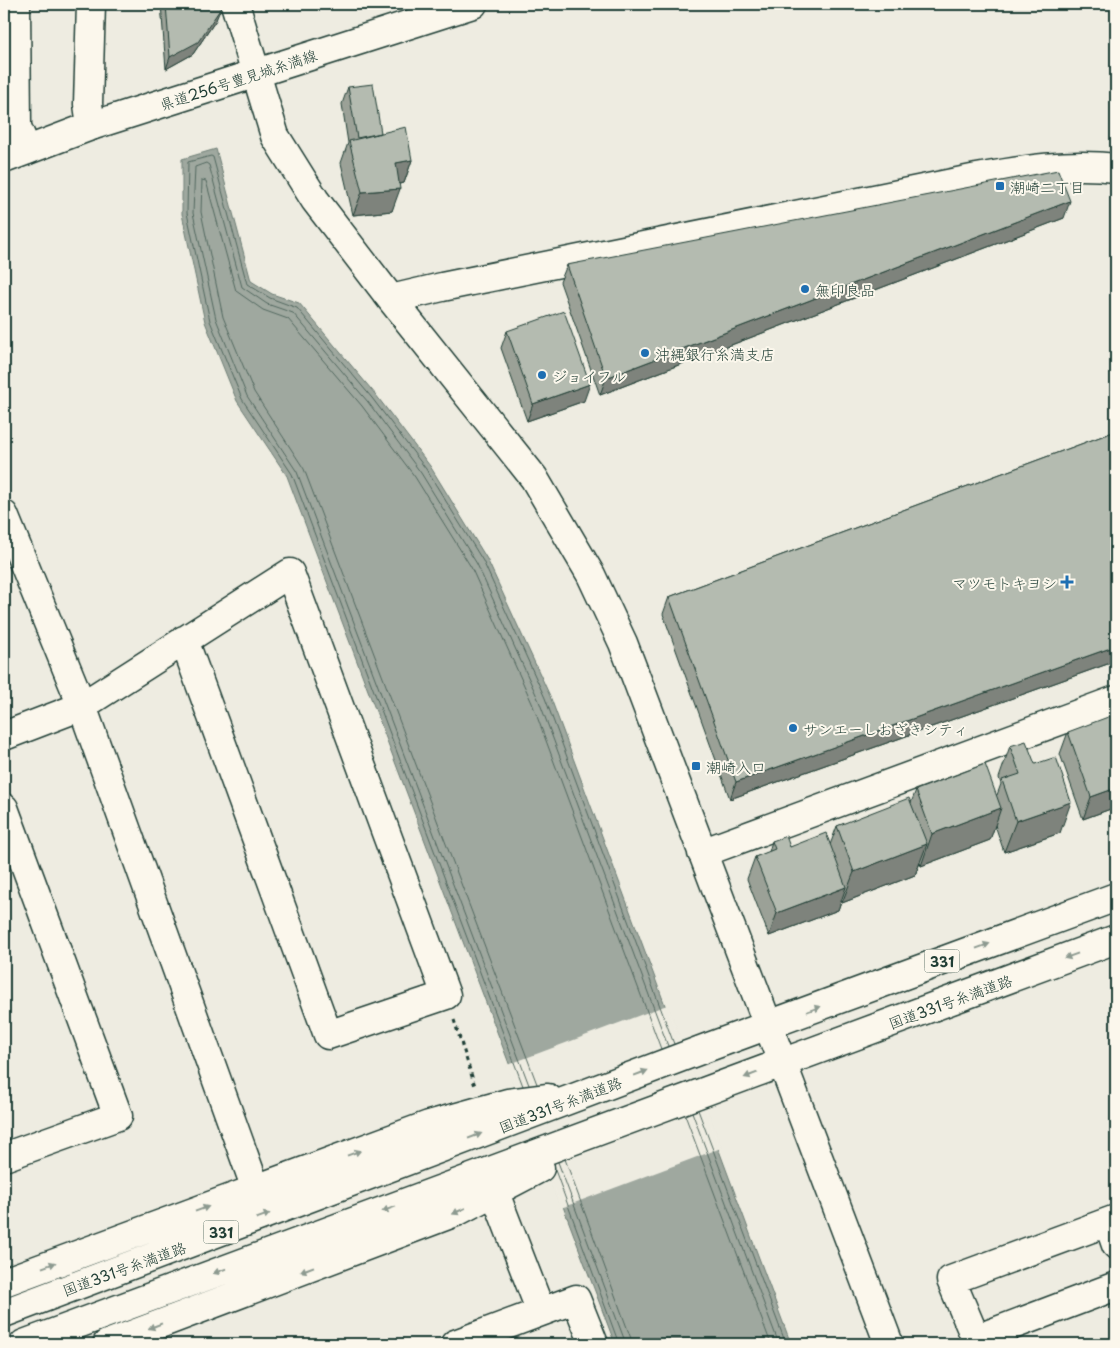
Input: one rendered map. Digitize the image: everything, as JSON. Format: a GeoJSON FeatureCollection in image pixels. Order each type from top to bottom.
{"type":"FeatureCollection","features":[{"type":"Feature","properties":{"kind":"main road"},"geometry":{"type":"LineString","coordinates":[[15,154],[18,127],[16,4]]}},
{"type":"Feature","properties":{"kind":"main road"},"geometry":{"type":"LineString","coordinates":[[91,4],[88,104],[91,126]]}},
{"type":"Feature","properties":{"kind":"main road"},"geometry":{"type":"LineString","coordinates":[[234,4],[275,136],[315,200],[391,299],[534,478],[591,576],[623,643],[889,1344]]}},
{"type":"Feature","properties":{"kind":"main road","name":"県道256号豊見城糸満線"},"geometry":{"type":"LineString","coordinates":[[15,154],[91,126],[473,4]]}},
{"type":"Feature","properties":{"kind":"main road"},"geometry":{"type":"LineString","coordinates":[[391,299],[977,178],[1036,168],[1096,166],[1116,168]]}},
{"type":"Feature","properties":{"kind":"main road"},"geometry":{"type":"LineString","coordinates":[[4,515],[82,706],[256,1190]]}},
{"type":"Feature","properties":{"kind":"main road"},"geometry":{"type":"LineString","coordinates":[[4,736],[82,706],[184,640],[290,573],[446,995],[328,1036],[184,640]]}},
{"type":"Feature","properties":{"kind":"main road"},"geometry":{"type":"LineString","coordinates":[[702,854],[1116,700]]}},
{"type":"Feature","properties":{"kind":"main road"},"geometry":{"type":"LineString","coordinates":[[4,808],[118,1116],[4,1157]]}},
{"type":"Feature","properties":{"kind":"main road","name":"国道331号糸満道路"},"geometry":{"type":"LineString","coordinates":[[4,1313],[437,1151],[511,1112],[589,1094],[706,1048],[1116,897]]}},
{"type":"Feature","properties":{"kind":"main road","name":"国道331号糸満道路"},"geometry":{"type":"LineString","coordinates":[[24,1344],[451,1186],[531,1165],[606,1130],[1116,939]]}},
{"type":"Feature","properties":{"kind":"main road"},"geometry":{"type":"LineString","coordinates":[[4,1282],[429,1125],[511,1112]]}},
{"type":"Feature","properties":{"kind":"main road"},"geometry":{"type":"LineString","coordinates":[[108,1344],[456,1212],[495,1193],[531,1165]]}},
{"type":"Feature","properties":{"kind":"main road"},"geometry":{"type":"LineString","coordinates":[[495,1193],[541,1312]]}},
{"type":"Feature","properties":{"kind":"main road"},"geometry":{"type":"LineString","coordinates":[[1113,1229],[951,1280],[977,1342],[1116,1286]]}},
{"type":"Feature","properties":{"kind":"main road"},"geometry":{"type":"LineString","coordinates":[[455,1344],[576,1299],[594,1344]]}},
{"type":"Feature","properties":{"kind":"path"},"geometry":{"type":"LineString","coordinates":[[446,995],[476,1089]]}},
{"type":"Feature","properties":{"kind":"water"},"geometry":{"type":"Polygon","coordinates":[[[216,149],[251,281],[272,294],[299,303],[376,395],[430,466],[487,559],[550,696],[791,1344],[615,1344],[287,476],[237,401],[205,322],[182,214],[182,159],[216,149]]]}},
{"type":"Feature","properties":{"kind":"pier"},"geometry":{"type":"Polygon","coordinates":[[[667,1005],[721,1148],[561,1208],[507,1065],[667,1005]]]}},
{"type":"Feature","properties":{"kind":"building"},"geometry":{"type":"Polygon","coordinates":[[[166,4],[219,4],[221,8],[198,42],[170,57],[166,4]]]}},
{"type":"Feature","properties":{"kind":"building"},"geometry":{"type":"Polygon","coordinates":[[[373,84],[381,133],[357,138],[348,87],[373,84]]]}},
{"type":"Feature","properties":{"kind":"building"},"geometry":{"type":"Polygon","coordinates":[[[406,127],[412,160],[396,163],[400,189],[362,192],[349,141],[406,127]]]}},
{"type":"Feature","properties":{"kind":"building"},"geometry":{"type":"Polygon","coordinates":[[[1058,170],[1070,201],[606,378],[567,265],[1058,170]]]}},
{"type":"Feature","properties":{"kind":"building","name":"ジョイフル"},"geometry":{"type":"Polygon","coordinates":[[[564,311],[590,384],[533,404],[507,331],[564,311]]]}},
{"type":"Feature","properties":{"kind":"building"},"geometry":{"type":"Polygon","coordinates":[[[1116,431],[1116,646],[736,782],[669,597],[1116,431]]]}},
{"type":"Feature","properties":{"kind":"building"},"geometry":{"type":"Polygon","coordinates":[[[1116,714],[1116,788],[1091,797],[1068,732],[1116,714]]]}},
{"type":"Feature","properties":{"kind":"building"},"geometry":{"type":"Polygon","coordinates":[[[1026,741],[1035,764],[1056,757],[1071,802],[1016,821],[1002,780],[1020,774],[1010,746],[1026,741]]]}},
{"type":"Feature","properties":{"kind":"building"},"geometry":{"type":"Polygon","coordinates":[[[985,764],[1001,808],[932,834],[916,790],[985,764]]]}},
{"type":"Feature","properties":{"kind":"building"},"geometry":{"type":"Polygon","coordinates":[[[909,798],[927,844],[854,872],[837,826],[909,798]]]}},
{"type":"Feature","properties":{"kind":"building"},"geometry":{"type":"Polygon","coordinates":[[[826,833],[846,887],[777,913],[755,857],[775,849],[772,841],[786,836],[790,847],[826,833]]]}},
{"type":"Feature","properties":{"kind":"place","name":"潮崎二丁目"},"geometry":{"type":"Point","coordinates":[1000,186]}},
{"type":"Feature","properties":{"kind":"place","name":"無印良品"},"geometry":{"type":"Point","coordinates":[805,289]}},
{"type":"Feature","properties":{"kind":"place","name":"沖縄銀行糸満支店"},"geometry":{"type":"Point","coordinates":[645,353]}},
{"type":"Feature","properties":{"kind":"place","name":"ジョイフル"},"geometry":{"type":"Point","coordinates":[542,375]}},
{"type":"Feature","properties":{"kind":"place","name":"マツモトキヨシ"},"geometry":{"type":"Point","coordinates":[1067,582]}},
{"type":"Feature","properties":{"kind":"place","name":"サンエーしおざきシティ"},"geometry":{"type":"Point","coordinates":[793,728]}},
{"type":"Feature","properties":{"kind":"place","name":"潮崎入口"},"geometry":{"type":"Point","coordinates":[696,766]}}]}
